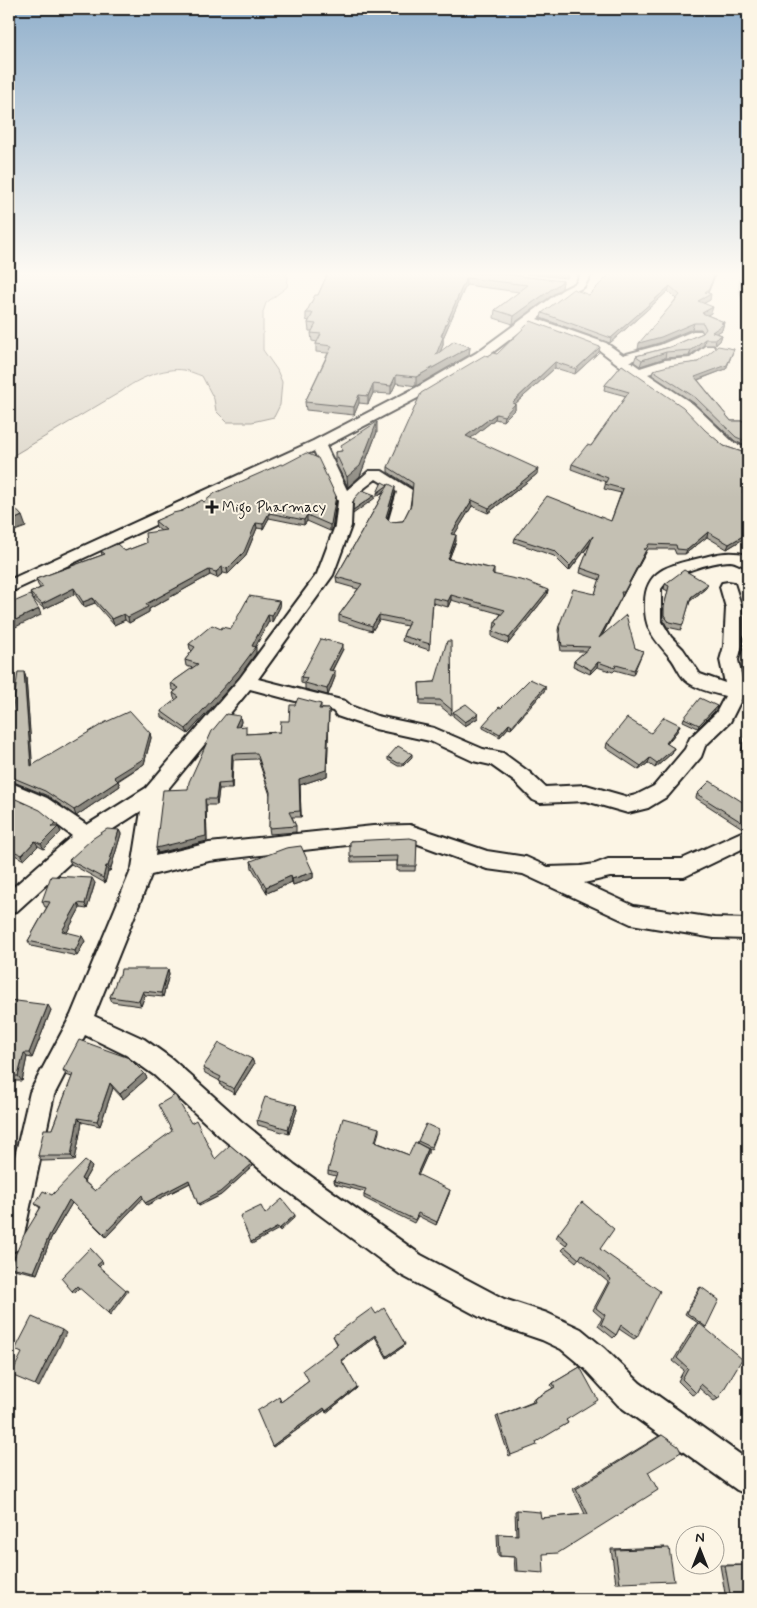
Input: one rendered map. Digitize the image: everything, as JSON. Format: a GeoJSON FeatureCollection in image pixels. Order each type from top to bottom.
{"type":"FeatureCollection","features":[{"type":"Feature","properties":{"kind":"street"},"geometry":{"type":"LineString","coordinates":[[9,586],[318,444],[426,388],[491,348]]}},
{"type":"Feature","properties":{"kind":"street"},"geometry":{"type":"LineString","coordinates":[[605,348],[688,407],[710,430],[730,446],[748,454]]}},
{"type":"Feature","properties":{"kind":"street"},"geometry":{"type":"LineString","coordinates":[[620,360],[664,348]]}},
{"type":"Feature","properties":{"kind":"street"},"geometry":{"type":"LineString","coordinates":[[638,373],[665,364],[693,361],[709,349]]}},
{"type":"Feature","properties":{"kind":"street"},"geometry":{"type":"LineString","coordinates":[[9,904],[86,836],[154,793],[246,682],[325,575],[343,526],[345,500],[318,444]]}},
{"type":"Feature","properties":{"kind":"street"},"geometry":{"type":"LineString","coordinates":[[345,500],[358,486],[374,474],[377,474],[405,490],[396,523]]}},
{"type":"Feature","properties":{"kind":"street"},"geometry":{"type":"LineString","coordinates":[[736,692],[708,685],[694,678],[687,670],[677,654],[664,641],[653,620],[654,589],[658,581],[671,571],[686,566],[730,556],[744,559],[748,562]]}},
{"type":"Feature","properties":{"kind":"street"},"geometry":{"type":"LineString","coordinates":[[246,682],[339,706],[344,711],[375,722],[434,735],[480,756],[496,758],[522,777],[540,795],[586,793],[628,804],[641,802],[661,791],[694,752],[697,743],[723,717],[736,692],[729,660],[732,646],[734,608],[728,587]]}},
{"type":"Feature","properties":{"kind":"street"},"geometry":{"type":"LineString","coordinates":[[9,790],[30,797],[58,813],[86,836]]}},
{"type":"Feature","properties":{"kind":"street"},"geometry":{"type":"LineString","coordinates":[[9,1239],[42,1092],[80,1021],[143,868],[154,793]]}},
{"type":"Feature","properties":{"kind":"street"},"geometry":{"type":"LineString","coordinates":[[143,868],[209,852],[373,834],[410,833],[487,860],[526,866],[632,915],[714,928],[748,929]]}},
{"type":"Feature","properties":{"kind":"street"},"geometry":{"type":"LineString","coordinates":[[546,874],[582,874],[600,872],[608,868],[684,868],[748,837]]}},
{"type":"Feature","properties":{"kind":"street"},"geometry":{"type":"LineString","coordinates":[[80,1021],[134,1047],[163,1067],[232,1130],[286,1174],[411,1265],[499,1312],[547,1327],[572,1339],[594,1358],[629,1394],[748,1479]]}},
{"type":"Feature","properties":{"kind":"shaded area"},"geometry":{"type":"Polygon","coordinates":[[[9,348],[263,348],[282,382],[280,405],[274,417],[252,422],[227,422],[216,411],[214,399],[202,376],[184,370],[160,372],[135,382],[9,458],[9,348]]]}},
{"type":"Feature","properties":{"kind":"building"},"geometry":{"type":"Polygon","coordinates":[[[331,348],[439,348],[436,355],[445,348],[468,348],[416,377],[396,375],[391,386],[373,384],[368,396],[359,395],[354,407],[305,402],[331,348]]]}},
{"type":"Feature","properties":{"kind":"building"},"geometry":{"type":"Polygon","coordinates":[[[503,348],[599,348],[576,369],[555,362],[512,403],[515,404],[504,416],[496,414],[466,436],[538,469],[489,508],[472,500],[451,534],[456,535],[448,559],[494,569],[492,574],[525,581],[548,590],[509,638],[492,631],[498,624],[495,622],[505,610],[451,595],[448,601],[433,598],[430,644],[403,636],[409,621],[379,615],[372,626],[339,615],[362,584],[336,577],[389,484],[395,487],[386,517],[390,522],[403,521],[411,505],[413,483],[388,467],[421,393],[485,355],[497,354],[503,348]]]}},
{"type":"Feature","properties":{"kind":"building"},"geometry":{"type":"Polygon","coordinates":[[[666,348],[693,348],[691,350],[666,352],[642,360],[636,356],[666,348]]]}},
{"type":"Feature","properties":{"kind":"building"},"geometry":{"type":"Polygon","coordinates":[[[715,348],[734,349],[727,365],[695,377],[731,421],[748,421],[748,442],[736,437],[696,398],[653,370],[698,362],[715,348]]]}},
{"type":"Feature","properties":{"kind":"building"},"geometry":{"type":"Polygon","coordinates":[[[622,365],[683,407],[705,430],[724,446],[748,454],[748,491],[742,492],[748,496],[748,533],[729,544],[708,532],[687,550],[677,549],[676,545],[649,544],[644,549],[646,550],[624,592],[621,592],[622,596],[599,638],[626,615],[635,648],[643,651],[634,670],[616,665],[615,668],[598,662],[591,670],[574,661],[590,647],[562,646],[559,626],[573,589],[595,594],[601,575],[581,568],[593,536],[570,566],[555,551],[515,538],[547,496],[611,521],[623,489],[605,484],[608,478],[572,464],[587,445],[591,446],[629,392],[605,385],[622,365]]]}},
{"type":"Feature","properties":{"kind":"building"},"geometry":{"type":"Polygon","coordinates":[[[377,422],[360,466],[347,477],[335,452],[342,451],[341,445],[377,422]]]}},
{"type":"Feature","properties":{"kind":"building"},"geometry":{"type":"Polygon","coordinates":[[[306,453],[318,458],[336,496],[330,525],[307,515],[304,520],[269,513],[263,524],[256,523],[244,552],[227,569],[222,567],[216,572],[209,570],[146,604],[148,607],[128,617],[124,614],[112,619],[93,598],[83,602],[74,588],[42,604],[30,593],[43,587],[36,579],[105,554],[101,551],[117,544],[125,551],[146,543],[145,533],[166,530],[155,521],[182,511],[202,500],[204,502],[215,493],[281,464],[283,465],[306,453]]]}},
{"type":"Feature","properties":{"kind":"building"},"geometry":{"type":"Polygon","coordinates":[[[382,482],[388,485],[377,493],[382,482]]]}},
{"type":"Feature","properties":{"kind":"building"},"geometry":{"type":"Polygon","coordinates":[[[362,490],[375,495],[353,510],[354,499],[362,490]]]}},
{"type":"Feature","properties":{"kind":"building"},"geometry":{"type":"Polygon","coordinates":[[[9,502],[22,516],[9,522],[9,502]]]}},
{"type":"Feature","properties":{"kind":"building"},"geometry":{"type":"Polygon","coordinates":[[[684,570],[708,584],[691,597],[683,625],[669,622],[664,615],[664,607],[669,586],[665,584],[684,570]]]}},
{"type":"Feature","properties":{"kind":"building"},"geometry":{"type":"Polygon","coordinates":[[[30,595],[39,609],[9,623],[9,604],[30,595]]]}},
{"type":"Feature","properties":{"kind":"building"},"geometry":{"type":"Polygon","coordinates":[[[249,596],[279,601],[272,616],[268,615],[252,646],[256,647],[238,671],[186,729],[161,711],[179,697],[173,693],[179,688],[171,683],[198,664],[185,660],[195,647],[189,644],[212,625],[221,629],[222,627],[231,629],[249,596]]]}},
{"type":"Feature","properties":{"kind":"building"},"geometry":{"type":"Polygon","coordinates":[[[321,639],[343,644],[329,670],[335,671],[327,689],[305,683],[307,678],[301,677],[321,639]]]}},
{"type":"Feature","properties":{"kind":"building"},"geometry":{"type":"Polygon","coordinates":[[[447,641],[451,641],[452,710],[440,700],[420,700],[419,683],[435,682],[447,641]]]}},
{"type":"Feature","properties":{"kind":"building"},"geometry":{"type":"Polygon","coordinates":[[[18,672],[24,672],[31,766],[106,722],[130,711],[150,733],[143,759],[114,777],[118,781],[74,810],[45,791],[9,776],[11,760],[9,760],[9,734],[18,672]]]}},
{"type":"Feature","properties":{"kind":"building"},"geometry":{"type":"Polygon","coordinates":[[[530,679],[545,686],[512,726],[509,724],[500,734],[483,725],[499,707],[501,708],[530,679]]]}},
{"type":"Feature","properties":{"kind":"building"},"geometry":{"type":"Polygon","coordinates":[[[298,698],[321,704],[319,709],[329,709],[326,770],[299,779],[300,811],[289,812],[296,826],[269,828],[270,792],[257,753],[232,754],[231,783],[218,784],[216,799],[205,799],[206,836],[156,848],[163,790],[188,789],[189,782],[212,731],[226,714],[240,716],[235,727],[246,726],[246,734],[280,732],[281,721],[289,721],[290,705],[295,705],[298,698]]]}},
{"type":"Feature","properties":{"kind":"building"},"geometry":{"type":"Polygon","coordinates":[[[700,698],[717,706],[699,725],[684,718],[700,698]]]}},
{"type":"Feature","properties":{"kind":"building"},"geometry":{"type":"Polygon","coordinates":[[[466,704],[478,714],[465,722],[453,712],[466,704]]]}},
{"type":"Feature","properties":{"kind":"building"},"geometry":{"type":"Polygon","coordinates":[[[748,712],[748,740],[742,750],[748,712]]]}},
{"type":"Feature","properties":{"kind":"building"},"geometry":{"type":"Polygon","coordinates":[[[664,717],[680,725],[666,743],[674,748],[657,763],[650,758],[641,766],[607,743],[627,718],[651,733],[664,717]]]}},
{"type":"Feature","properties":{"kind":"building"},"geometry":{"type":"Polygon","coordinates":[[[398,746],[412,754],[403,763],[398,763],[388,757],[398,746]]]}},
{"type":"Feature","properties":{"kind":"building"},"geometry":{"type":"Polygon","coordinates":[[[710,781],[744,803],[748,796],[748,825],[697,794],[710,781]]]}},
{"type":"Feature","properties":{"kind":"building"},"geometry":{"type":"Polygon","coordinates":[[[9,796],[40,810],[56,823],[51,827],[58,827],[41,844],[35,841],[22,855],[9,849],[9,796]]]}},
{"type":"Feature","properties":{"kind":"building"},"geometry":{"type":"Polygon","coordinates":[[[107,829],[119,830],[103,878],[69,860],[92,839],[107,829]]]}},
{"type":"Feature","properties":{"kind":"building"},"geometry":{"type":"Polygon","coordinates":[[[410,838],[417,840],[416,866],[397,866],[398,856],[350,857],[350,841],[410,838]]]}},
{"type":"Feature","properties":{"kind":"building"},"geometry":{"type":"Polygon","coordinates":[[[301,846],[313,872],[292,879],[291,876],[266,887],[251,861],[286,848],[301,846]]]}},
{"type":"Feature","properties":{"kind":"building"},"geometry":{"type":"Polygon","coordinates":[[[51,876],[92,878],[85,904],[78,903],[62,931],[82,936],[75,951],[28,941],[50,902],[42,901],[51,876]]]}},
{"type":"Feature","properties":{"kind":"building"},"geometry":{"type":"Polygon","coordinates":[[[121,969],[168,969],[161,993],[143,991],[139,1001],[110,997],[118,976],[120,976],[121,969]]]}},
{"type":"Feature","properties":{"kind":"building"},"geometry":{"type":"Polygon","coordinates":[[[9,1000],[48,1005],[29,1053],[24,1053],[18,1076],[12,1076],[9,1094],[9,1000]]]}},
{"type":"Feature","properties":{"kind":"building"},"geometry":{"type":"Polygon","coordinates":[[[79,1040],[129,1058],[144,1073],[120,1094],[110,1083],[97,1121],[78,1118],[71,1156],[38,1156],[44,1129],[52,1129],[73,1074],[63,1070],[79,1040]]]}},
{"type":"Feature","properties":{"kind":"building"},"geometry":{"type":"Polygon","coordinates":[[[219,1043],[252,1059],[234,1089],[219,1081],[221,1077],[203,1068],[219,1043]]]}},
{"type":"Feature","properties":{"kind":"building"},"geometry":{"type":"Polygon","coordinates":[[[175,1095],[191,1123],[196,1120],[215,1159],[230,1145],[252,1164],[220,1192],[198,1204],[189,1180],[145,1203],[142,1195],[104,1234],[69,1200],[49,1236],[34,1272],[10,1267],[24,1235],[41,1207],[35,1204],[43,1191],[52,1195],[85,1161],[89,1164],[81,1179],[95,1191],[120,1169],[172,1131],[158,1105],[175,1095]]]}},
{"type":"Feature","properties":{"kind":"building"},"geometry":{"type":"Polygon","coordinates":[[[265,1097],[296,1105],[288,1129],[257,1120],[265,1097]]]}},
{"type":"Feature","properties":{"kind":"building"},"geometry":{"type":"Polygon","coordinates":[[[343,1118],[379,1128],[375,1142],[409,1155],[415,1142],[428,1149],[417,1174],[450,1190],[437,1222],[418,1213],[415,1220],[364,1195],[366,1189],[334,1181],[337,1173],[328,1171],[343,1118]]]}},
{"type":"Feature","properties":{"kind":"building"},"geometry":{"type":"Polygon","coordinates":[[[426,1124],[439,1130],[431,1147],[418,1141],[426,1124]]]}},
{"type":"Feature","properties":{"kind":"building"},"geometry":{"type":"Polygon","coordinates":[[[282,1199],[295,1215],[279,1229],[278,1227],[251,1242],[240,1216],[261,1206],[265,1214],[282,1199]]]}},
{"type":"Feature","properties":{"kind":"building"},"geometry":{"type":"Polygon","coordinates":[[[582,1202],[614,1229],[600,1249],[660,1291],[637,1337],[621,1325],[616,1335],[601,1324],[605,1315],[596,1308],[611,1279],[582,1254],[579,1259],[565,1247],[568,1242],[558,1234],[582,1202]]]}},
{"type":"Feature","properties":{"kind":"building"},"geometry":{"type":"Polygon","coordinates":[[[90,1248],[102,1261],[97,1265],[126,1290],[108,1313],[77,1286],[72,1291],[61,1278],[90,1248]]]}},
{"type":"Feature","properties":{"kind":"building"},"geometry":{"type":"Polygon","coordinates":[[[701,1287],[719,1300],[706,1327],[687,1313],[701,1287]]]}},
{"type":"Feature","properties":{"kind":"building"},"geometry":{"type":"Polygon","coordinates":[[[372,1308],[376,1314],[384,1308],[405,1344],[387,1356],[375,1335],[341,1360],[357,1387],[326,1411],[324,1408],[272,1446],[257,1411],[279,1397],[281,1402],[309,1381],[303,1370],[338,1344],[333,1336],[372,1308]]]}},
{"type":"Feature","properties":{"kind":"building"},"geometry":{"type":"Polygon","coordinates":[[[32,1317],[62,1330],[35,1385],[11,1375],[22,1353],[15,1350],[32,1317]]]}},
{"type":"Feature","properties":{"kind":"building"},"geometry":{"type":"Polygon","coordinates":[[[699,1323],[742,1359],[718,1399],[701,1384],[696,1393],[682,1379],[688,1368],[677,1358],[699,1323]]]}},
{"type":"Feature","properties":{"kind":"building"},"geometry":{"type":"Polygon","coordinates":[[[580,1367],[598,1400],[566,1420],[568,1423],[536,1442],[537,1445],[511,1455],[498,1416],[535,1402],[534,1399],[555,1387],[553,1383],[580,1367]]]}},
{"type":"Feature","properties":{"kind":"building"},"geometry":{"type":"Polygon","coordinates":[[[662,1435],[678,1446],[681,1452],[648,1472],[658,1490],[558,1553],[543,1554],[544,1573],[517,1571],[516,1557],[500,1556],[499,1534],[518,1535],[517,1510],[540,1512],[541,1518],[588,1514],[576,1489],[662,1435]]]}},
{"type":"Feature","properties":{"kind":"building"},"geometry":{"type":"Polygon","coordinates":[[[669,1548],[674,1581],[620,1583],[615,1550],[669,1548]]]}},
{"type":"Feature","properties":{"kind":"building"},"geometry":{"type":"Polygon","coordinates":[[[748,1565],[748,1599],[731,1599],[725,1566],[748,1565]]]}},
{"type":"Feature","properties":{"kind":"place","name":"Migo Pharmacy"},"geometry":{"type":"Point","coordinates":[212,507]}}]}
